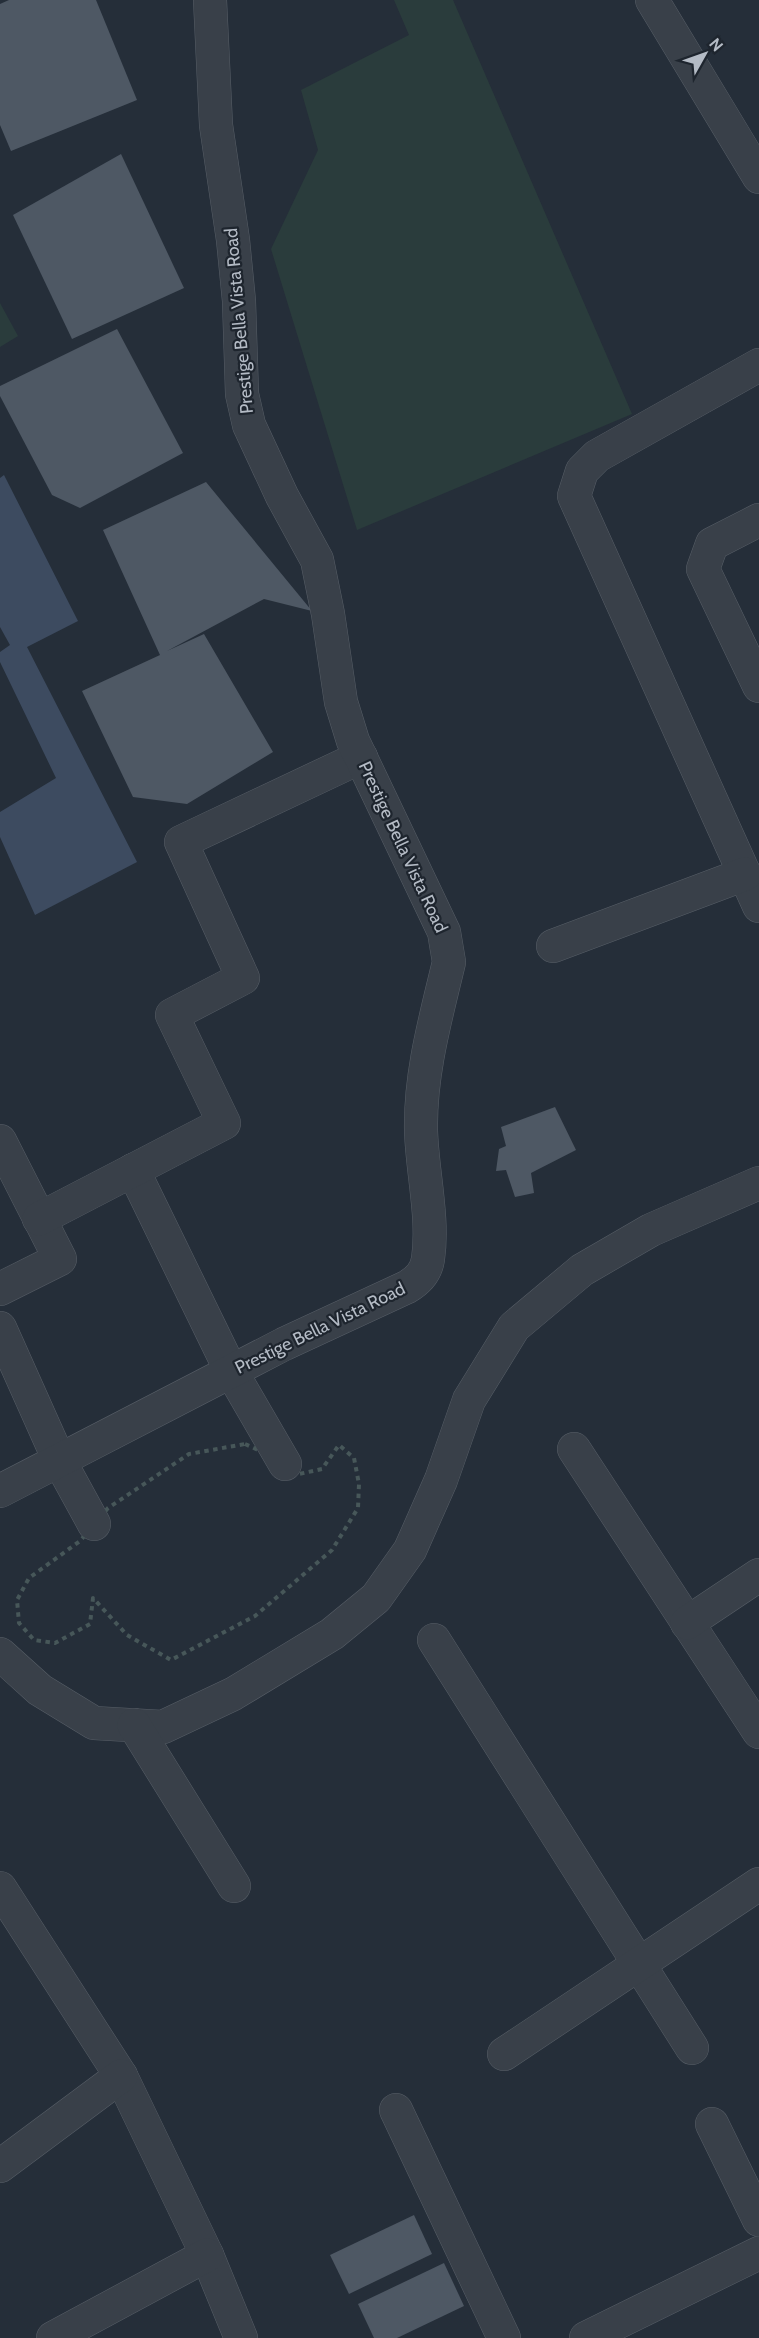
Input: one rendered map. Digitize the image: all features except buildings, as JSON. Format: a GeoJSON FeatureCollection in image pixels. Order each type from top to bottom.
{"type":"FeatureCollection","features":[{"type":"Feature","properties":{"kind":"street","name":"Prestige Bella Vista Road"},"geometry":{"type":"LineString","coordinates":[[0,1491],[284,1344],[407,1287],[417,1281],[424,1271],[428,1256],[429,1234],[421,1130],[423,1090],[430,1040],[449,962],[449,951],[444,932],[353,741],[341,702],[317,560],[282,496],[249,425],[242,394],[239,301],[233,240],[216,125],[210,0]]}},
{"type":"Feature","properties":{"kind":"street"},"geometry":{"type":"LineString","coordinates":[[652,0],[759,177]]}},
{"type":"Feature","properties":{"kind":"street"},"geometry":{"type":"LineString","coordinates":[[759,365],[597,456],[582,471],[573,496],[759,906]]}},
{"type":"Feature","properties":{"kind":"street"},"geometry":{"type":"LineString","coordinates":[[759,520],[712,544],[703,568],[759,686]]}},
{"type":"Feature","properties":{"kind":"street"},"geometry":{"type":"LineString","coordinates":[[39,1219],[224,1123],[172,1015],[243,978],[181,842],[361,757]]}},
{"type":"Feature","properties":{"kind":"street"},"geometry":{"type":"LineString","coordinates":[[553,946],[745,874]]}},
{"type":"Feature","properties":{"kind":"street"},"geometry":{"type":"LineString","coordinates":[[0,1141],[60,1259],[0,1289]]}},
{"type":"Feature","properties":{"kind":"street"},"geometry":{"type":"LineString","coordinates":[[133,1170],[231,1371],[285,1464]]}},
{"type":"Feature","properties":{"kind":"street"},"geometry":{"type":"LineString","coordinates":[[0,1654],[40,1690],[94,1723],[163,1727],[233,1694],[332,1635],[376,1598],[410,1550],[441,1480],[469,1400],[514,1328],[591,1264],[651,1230],[759,1183]]}},
{"type":"Feature","properties":{"kind":"street"},"geometry":{"type":"LineString","coordinates":[[0,1328],[59,1460],[94,1524]]}},
{"type":"Feature","properties":{"kind":"street"},"geometry":{"type":"LineString","coordinates":[[574,1449],[759,1732]]}},
{"type":"Feature","properties":{"kind":"street"},"geometry":{"type":"LineString","coordinates":[[687,1623],[759,1575]]}},
{"type":"Feature","properties":{"kind":"street"},"geometry":{"type":"LineString","coordinates":[[434,1640],[692,2048]]}},
{"type":"Feature","properties":{"kind":"street"},"geometry":{"type":"LineString","coordinates":[[134,1725],[234,1886]]}},
{"type":"Feature","properties":{"kind":"street"},"geometry":{"type":"LineString","coordinates":[[504,2054],[759,1884]]}},
{"type":"Feature","properties":{"kind":"street"},"geometry":{"type":"LineString","coordinates":[[0,1888],[121,2076],[207,2254],[241,2338]]}},
{"type":"Feature","properties":{"kind":"street"},"geometry":{"type":"LineString","coordinates":[[0,2166],[121,2076]]}},
{"type":"Feature","properties":{"kind":"street"},"geometry":{"type":"LineString","coordinates":[[396,2110],[504,2338]]}},
{"type":"Feature","properties":{"kind":"street"},"geometry":{"type":"LineString","coordinates":[[712,2124],[759,2220]]}},
{"type":"Feature","properties":{"kind":"street"},"geometry":{"type":"LineString","coordinates":[[586,2338],[759,2253]]}},
{"type":"Feature","properties":{"kind":"street"},"geometry":{"type":"LineString","coordinates":[[53,2338],[207,2254]]}},
{"type":"Feature","properties":{"kind":"path"},"geometry":{"type":"LineString","coordinates":[[244,1444],[285,1464],[299,1474],[322,1469],[339,1445],[354,1458],[359,1484],[358,1508],[332,1550],[255,1616],[171,1660],[127,1635],[93,1598],[90,1624],[55,1643],[34,1640],[19,1623],[17,1600],[29,1578],[80,1541],[108,1508],[189,1454],[244,1444]]}},
{"type":"Feature","properties":{"kind":"shaded area"},"geometry":{"type":"Polygon","coordinates":[[[394,0],[453,0],[632,414],[357,530],[271,249],[318,150],[301,90],[409,35],[394,0]]]}},
{"type":"Feature","properties":{"kind":"shaded area"},"geometry":{"type":"Polygon","coordinates":[[[0,303],[18,336],[0,347],[0,303]]]}},
{"type":"Feature","properties":{"kind":"water"},"geometry":{"type":"Polygon","coordinates":[[[4,475],[78,621],[27,647],[137,862],[35,915],[0,837],[0,812],[56,778],[0,662],[0,652],[10,645],[0,627],[0,478],[4,475]]]}}]}
